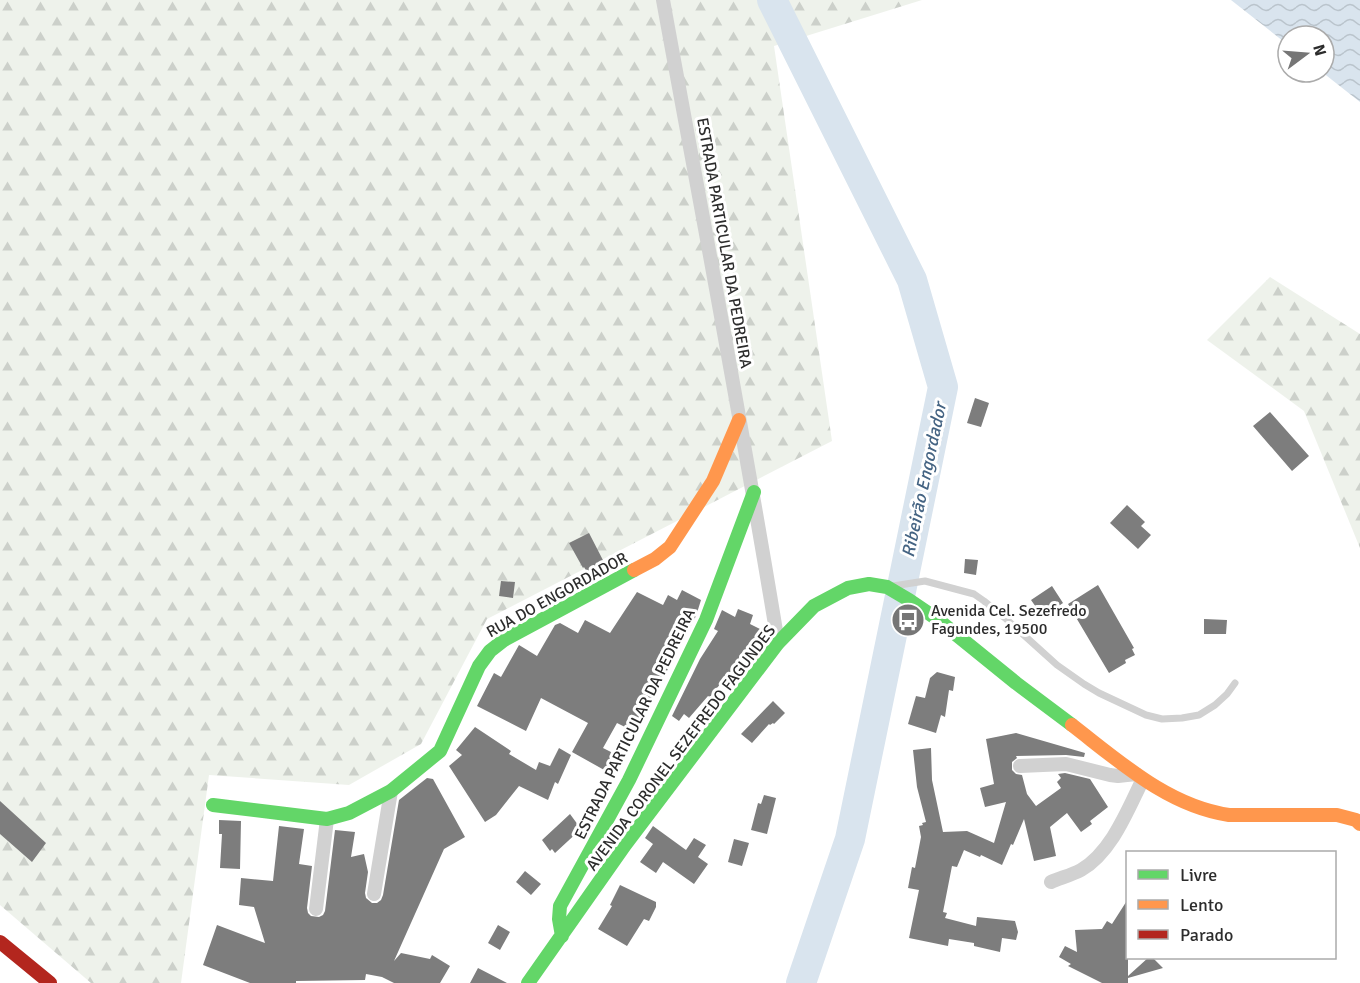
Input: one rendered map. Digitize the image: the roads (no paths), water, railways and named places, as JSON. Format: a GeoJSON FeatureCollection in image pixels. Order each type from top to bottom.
{"type":"FeatureCollection","features":[{"type":"Feature","properties":{"kind":"street","name":"ESTRADA PARTICULAR DA PEDREIRA"},"geometry":{"type":"LineString","coordinates":[[663,0],[754,492],[778,643]]}},
{"type":"Feature","properties":{"kind":"street","name":"RUA DO ENGORDADOR"},"geometry":{"type":"LineString","coordinates":[[213,805],[327,819],[349,813],[391,791],[440,751],[479,666],[490,651],[504,640],[655,559],[670,546],[713,481],[739,420]]}},
{"type":"Feature","properties":{"kind":"street","name":"ESTRADA PARTICULAR DA PEDREIRA"},"geometry":{"type":"LineString","coordinates":[[562,936],[560,906],[629,780],[706,620],[754,492]]}},
{"type":"Feature","properties":{"kind":"street","name":"AVENIDA CORONEL SEZEFREDO FAGUNDES"},"geometry":{"type":"LineString","coordinates":[[528,983],[625,845],[778,643],[814,606],[848,588],[869,584],[888,587]]}},
{"type":"Feature","properties":{"kind":"street"},"geometry":{"type":"LineString","coordinates":[[888,587],[937,619],[1016,683],[1140,776],[1185,803],[1229,815],[1337,815],[1356,820],[1360,824]]}},
{"type":"Feature","properties":{"kind":"street"},"geometry":{"type":"LineString","coordinates":[[1020,766],[1066,764],[1110,775],[1140,776]]}},
{"type":"Feature","properties":{"kind":"street"},"geometry":{"type":"LineString","coordinates":[[1051,882],[1081,870],[1102,853],[1121,822],[1140,776]]}},
{"type":"Feature","properties":{"kind":"street"},"geometry":{"type":"LineString","coordinates":[[374,894],[391,791]]}},
{"type":"Feature","properties":{"kind":"street"},"geometry":{"type":"LineString","coordinates":[[315,909],[327,819]]}},
{"type":"Feature","properties":{"kind":"street"},"geometry":{"type":"LineString","coordinates":[[0,942],[50,983]]}},
{"type":"Feature","properties":{"kind":"lane"},"geometry":{"type":"LineString","coordinates":[[888,587],[925,580],[974,594],[998,612],[1057,665],[1084,684],[1146,715],[1161,719],[1198,715],[1221,700],[1235,684]]}},
{"type":"Feature","properties":{"kind":"water"},"geometry":{"type":"Polygon","coordinates":[[[1231,0],[1360,0],[1360,102],[1336,83],[1336,24],[1276,24],[1276,36],[1231,0]]]}},
{"type":"Feature","properties":{"kind":"waterway","name":"Ribeirão Engordador"},"geometry":{"type":"LineString","coordinates":[[772,0],[912,280],[943,387],[850,839],[801,983]]}},
{"type":"Feature","properties":{"kind":"place","name":"Avenida Cel. Sezefredo Fagundes, 19500"},"geometry":{"type":"Point","coordinates":[908,620]}}]}
